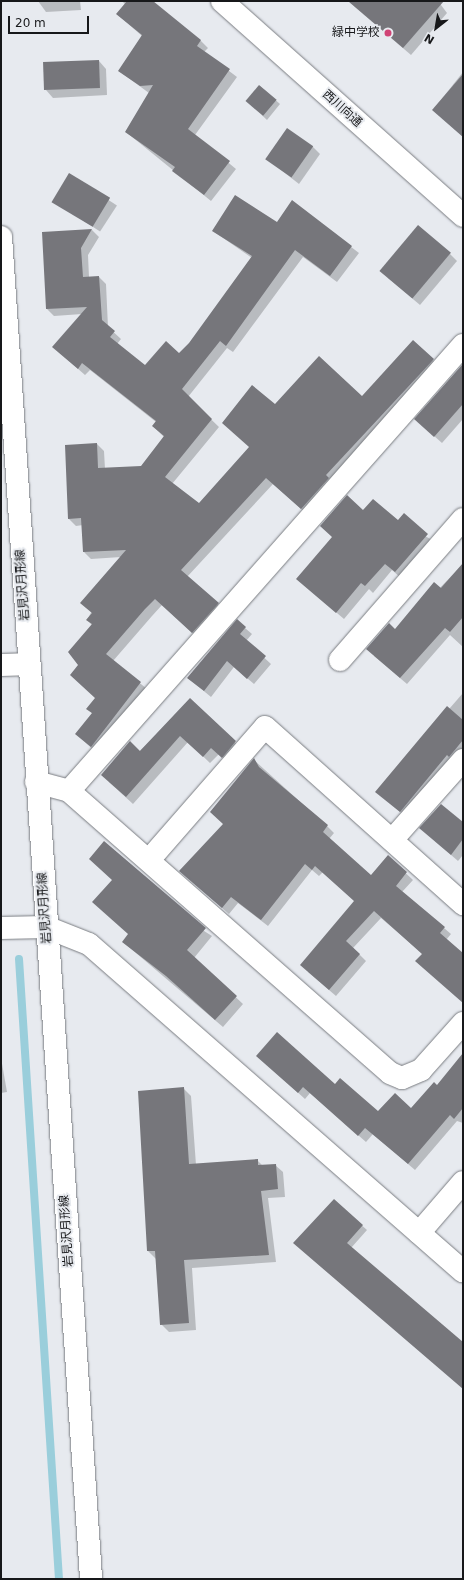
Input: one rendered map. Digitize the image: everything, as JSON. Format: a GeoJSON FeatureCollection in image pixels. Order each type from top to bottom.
{"type":"FeatureCollection","features":[{"type":"Feature","properties":{"kind":"street","name":"西川向通"},"geometry":{"type":"LineString","coordinates":[[222,1],[463,216]]}},
{"type":"Feature","properties":{"kind":"street","name":"岩見沢月形線"},"geometry":{"type":"LineString","coordinates":[[1,237],[36,782],[91,1579]]}},
{"type":"Feature","properties":{"kind":"street"},"geometry":{"type":"LineString","coordinates":[[68,791],[463,346]]}},
{"type":"Feature","properties":{"kind":"street"},"geometry":{"type":"LineString","coordinates":[[340,660],[463,519]]}},
{"type":"Feature","properties":{"kind":"street"},"geometry":{"type":"LineString","coordinates":[[1,665],[29,664]]}},
{"type":"Feature","properties":{"kind":"street"},"geometry":{"type":"LineString","coordinates":[[149,860],[265,727],[463,904]]}},
{"type":"Feature","properties":{"kind":"street"},"geometry":{"type":"LineString","coordinates":[[392,840],[463,760]]}},
{"type":"Feature","properties":{"kind":"street"},"geometry":{"type":"LineString","coordinates":[[36,782],[68,791],[149,860],[390,1073],[402,1078],[421,1070],[463,1022]]}},
{"type":"Feature","properties":{"kind":"street"},"geometry":{"type":"LineString","coordinates":[[1,928],[46,927],[89,944],[463,1271]]}},
{"type":"Feature","properties":{"kind":"street"},"geometry":{"type":"LineString","coordinates":[[419,1233],[463,1182]]}},
{"type":"Feature","properties":{"kind":"building"},"geometry":{"type":"Polygon","coordinates":[[[127,1],[153,1],[201,40],[197,46],[230,69],[188,129],[230,161],[204,195],[172,171],[175,167],[125,132],[153,85],[140,86],[118,71],[142,35],[116,14],[127,1]]]}},
{"type":"Feature","properties":{"kind":"building"},"geometry":{"type":"Polygon","coordinates":[[[348,1],[444,1],[403,48],[348,1]]]}},
{"type":"Feature","properties":{"kind":"building"},"geometry":{"type":"Polygon","coordinates":[[[99,60],[100,88],[44,90],[43,62],[99,60]]]}},
{"type":"Feature","properties":{"kind":"building"},"geometry":{"type":"Polygon","coordinates":[[[463,74],[463,137],[432,110],[463,74]]]}},
{"type":"Feature","properties":{"kind":"building"},"geometry":{"type":"Polygon","coordinates":[[[259,85],[277,100],[263,116],[246,101],[259,85]]]}},
{"type":"Feature","properties":{"kind":"building"},"geometry":{"type":"Polygon","coordinates":[[[287,128],[313,146],[291,177],[265,159],[287,128]]]}},
{"type":"Feature","properties":{"kind":"building"},"geometry":{"type":"Polygon","coordinates":[[[69,173],[110,198],[93,227],[51,202],[69,173]]]}},
{"type":"Feature","properties":{"kind":"building"},"geometry":{"type":"Polygon","coordinates":[[[235,195],[277,222],[292,200],[352,246],[330,276],[295,250],[226,346],[220,341],[182,389],[212,419],[165,477],[199,503],[249,447],[222,423],[252,385],[275,404],[319,356],[362,396],[413,340],[434,359],[326,475],[329,478],[301,509],[266,478],[181,570],[219,603],[192,633],[155,599],[145,609],[106,654],[141,682],[91,747],[75,734],[92,713],[86,709],[95,698],[70,675],[78,665],[68,652],[92,624],[86,620],[92,613],[80,603],[126,550],[83,552],[81,518],[68,519],[65,445],[97,443],[98,468],[141,466],[164,436],[152,426],[156,421],[82,363],[78,369],[52,347],[87,307],[46,309],[42,232],[92,229],[81,248],[83,277],[99,276],[102,320],[115,331],[110,337],[145,365],[166,341],[179,353],[189,343],[252,256],[212,231],[235,195]]]}},
{"type":"Feature","properties":{"kind":"building"},"geometry":{"type":"Polygon","coordinates":[[[418,225],[451,253],[412,299],[379,271],[418,225]]]}},
{"type":"Feature","properties":{"kind":"building"},"geometry":{"type":"Polygon","coordinates":[[[463,364],[463,404],[434,437],[414,419],[463,364]]]}},
{"type":"Feature","properties":{"kind":"building"},"geometry":{"type":"Polygon","coordinates":[[[347,495],[363,510],[373,499],[398,520],[404,513],[428,534],[395,572],[385,564],[365,586],[361,583],[336,613],[296,579],[332,537],[320,526],[347,495]]]}},
{"type":"Feature","properties":{"kind":"building"},"geometry":{"type":"Polygon","coordinates":[[[463,563],[463,617],[450,632],[445,628],[400,678],[366,649],[389,623],[395,629],[434,582],[441,588],[463,563]]]}},
{"type":"Feature","properties":{"kind":"building"},"geometry":{"type":"Polygon","coordinates":[[[237,619],[246,627],[240,634],[266,656],[247,679],[227,661],[204,691],[187,678],[237,619]]]}},
{"type":"Feature","properties":{"kind":"building"},"geometry":{"type":"Polygon","coordinates":[[[190,698],[236,741],[222,758],[211,748],[203,757],[180,736],[126,797],[101,775],[130,741],[140,751],[190,698]]]}},
{"type":"Feature","properties":{"kind":"building"},"geometry":{"type":"Polygon","coordinates":[[[447,706],[463,720],[463,740],[449,757],[447,755],[400,812],[375,792],[447,706]]]}},
{"type":"Feature","properties":{"kind":"building"},"geometry":{"type":"Polygon","coordinates":[[[254,758],[259,767],[328,825],[323,832],[371,875],[388,855],[407,872],[396,886],[445,927],[440,933],[463,953],[463,1003],[415,961],[422,954],[374,911],[346,941],[360,954],[329,990],[300,965],[354,901],[315,866],[312,870],[305,864],[261,920],[231,897],[222,908],[179,871],[223,824],[210,812],[254,758]]]}},
{"type":"Feature","properties":{"kind":"building"},"geometry":{"type":"Polygon","coordinates":[[[441,804],[463,822],[463,839],[451,855],[419,828],[441,804]]]}},
{"type":"Feature","properties":{"kind":"building"},"geometry":{"type":"Polygon","coordinates":[[[104,841],[206,928],[187,950],[237,996],[215,1020],[166,976],[122,942],[128,934],[92,902],[112,880],[89,859],[104,841]]]}},
{"type":"Feature","properties":{"kind":"building"},"geometry":{"type":"Polygon","coordinates":[[[277,1032],[335,1084],[340,1078],[378,1111],[395,1093],[411,1108],[434,1082],[437,1085],[463,1053],[463,1108],[454,1119],[450,1115],[408,1164],[365,1128],[358,1136],[303,1087],[298,1093],[256,1056],[277,1032]]]}},
{"type":"Feature","properties":{"kind":"building"},"geometry":{"type":"Polygon","coordinates":[[[184,1087],[189,1164],[258,1159],[258,1165],[276,1164],[278,1189],[261,1191],[269,1255],[184,1260],[189,1323],[160,1325],[155,1251],[147,1251],[138,1091],[184,1087]]]}},
{"type":"Feature","properties":{"kind":"building"},"geometry":{"type":"Polygon","coordinates":[[[334,1199],[363,1225],[347,1243],[463,1342],[463,1389],[293,1243],[334,1199]]]}},
{"type":"Feature","properties":{"kind":"waterway"},"geometry":{"type":"LineString","coordinates":[[19,959],[59,1579]]}},
{"type":"Feature","properties":{"kind":"place","name":"緑中学校"},"geometry":{"type":"Point","coordinates":[388,33]}}]}
